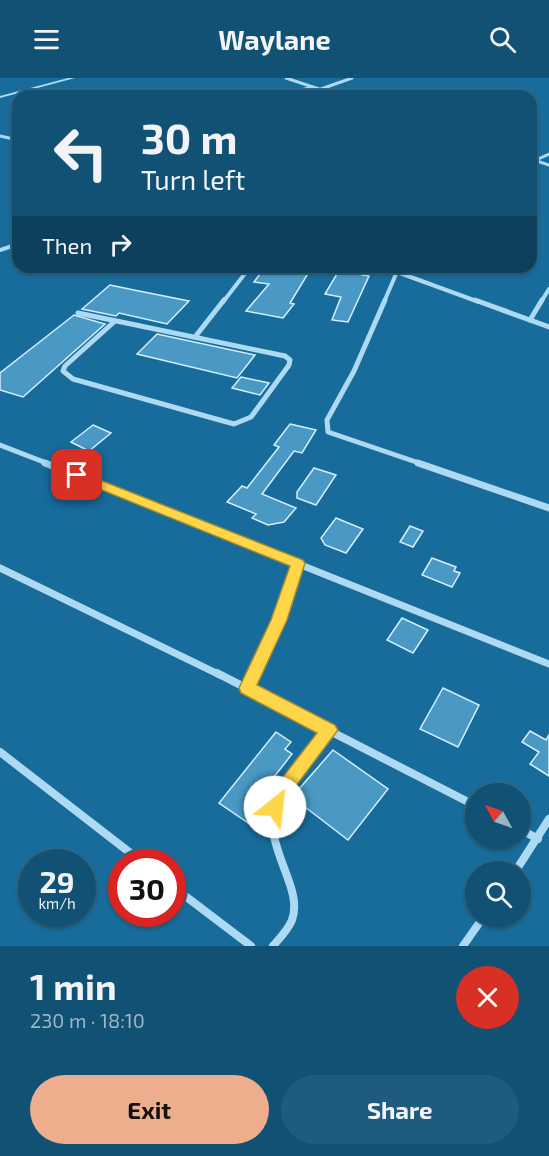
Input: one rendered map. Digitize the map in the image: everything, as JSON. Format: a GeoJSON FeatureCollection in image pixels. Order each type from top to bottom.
{"type":"FeatureCollection","features":[{"type":"Feature","properties":{"kind":"street"},"geometry":{"type":"LineString","coordinates":[[24,90],[73,78]]}},
{"type":"Feature","properties":{"kind":"street"},"geometry":{"type":"LineString","coordinates":[[286,78],[320,90],[352,78]]}},
{"type":"Feature","properties":{"kind":"street"},"geometry":{"type":"LineString","coordinates":[[302,90],[312,87]]}},
{"type":"Feature","properties":{"kind":"street"},"geometry":{"type":"LineString","coordinates":[[195,337],[245,273]]}},
{"type":"Feature","properties":{"kind":"street"},"geometry":{"type":"LineString","coordinates":[[397,273],[354,371],[327,420],[328,432],[549,508]]}},
{"type":"Feature","properties":{"kind":"street"},"geometry":{"type":"LineString","coordinates":[[406,273],[549,327]]}},
{"type":"Feature","properties":{"kind":"street"},"geometry":{"type":"LineString","coordinates":[[530,320],[549,289]]}},
{"type":"Feature","properties":{"kind":"street"},"geometry":{"type":"LineString","coordinates":[[78,313],[285,356],[290,360],[251,417],[234,424],[73,379],[66,374],[63,371],[65,366],[115,321]]}},
{"type":"Feature","properties":{"kind":"street"},"geometry":{"type":"LineString","coordinates":[[0,445],[549,664]]}},
{"type":"Feature","properties":{"kind":"street"},"geometry":{"type":"LineString","coordinates":[[247,688],[279,620],[298,563]]}},
{"type":"Feature","properties":{"kind":"street"},"geometry":{"type":"LineString","coordinates":[[0,568],[247,688],[465,800]]}},
{"type":"Feature","properties":{"kind":"street"},"geometry":{"type":"LineString","coordinates":[[273,946],[292,922],[295,900],[274,839],[275,807],[278,795],[329,730]]}},
{"type":"Feature","properties":{"kind":"street"},"geometry":{"type":"LineString","coordinates":[[0,753],[125,849]]}},
{"type":"Feature","properties":{"kind":"street"},"geometry":{"type":"LineString","coordinates":[[522,861],[549,819]]}},
{"type":"Feature","properties":{"kind":"street"},"geometry":{"type":"LineString","coordinates":[[531,835],[538,838]]}},
{"type":"Feature","properties":{"kind":"street"},"geometry":{"type":"LineString","coordinates":[[186,897],[251,946]]}},
{"type":"Feature","properties":{"kind":"street"},"geometry":{"type":"LineString","coordinates":[[463,946],[476,927]]}},
{"type":"Feature","properties":{"kind":"building"},"geometry":{"type":"Polygon","coordinates":[[[261,273],[308,273],[290,303],[294,304],[283,318],[246,311],[269,284],[254,282],[261,273]]]}},
{"type":"Feature","properties":{"kind":"building"},"geometry":{"type":"Polygon","coordinates":[[[337,273],[363,273],[362,275],[369,276],[348,322],[332,320],[341,297],[325,294],[337,273]]]}},
{"type":"Feature","properties":{"kind":"building"},"geometry":{"type":"Polygon","coordinates":[[[110,285],[189,301],[167,324],[119,313],[116,316],[82,309],[110,285]]]}},
{"type":"Feature","properties":{"kind":"building"},"geometry":{"type":"Polygon","coordinates":[[[74,315],[105,324],[23,397],[0,390],[0,373],[74,315]]]}},
{"type":"Feature","properties":{"kind":"building"},"geometry":{"type":"Polygon","coordinates":[[[157,334],[255,355],[237,378],[137,354],[157,334]]]}},
{"type":"Feature","properties":{"kind":"building"},"geometry":{"type":"Polygon","coordinates":[[[241,377],[269,383],[260,395],[232,388],[241,377]]]}},
{"type":"Feature","properties":{"kind":"building"},"geometry":{"type":"Polygon","coordinates":[[[290,424],[316,430],[302,453],[294,451],[262,494],[296,508],[284,522],[268,525],[252,518],[256,514],[227,502],[242,486],[247,488],[279,447],[274,445],[290,424]]]}},
{"type":"Feature","properties":{"kind":"building"},"geometry":{"type":"Polygon","coordinates":[[[93,425],[111,433],[89,451],[71,442],[93,425]]]}},
{"type":"Feature","properties":{"kind":"building"},"geometry":{"type":"Polygon","coordinates":[[[314,468],[336,475],[316,505],[297,498],[297,492],[314,468]]]}},
{"type":"Feature","properties":{"kind":"building"},"geometry":{"type":"Polygon","coordinates":[[[336,518],[363,529],[346,553],[325,545],[321,538],[336,518]]]}},
{"type":"Feature","properties":{"kind":"building"},"geometry":{"type":"Polygon","coordinates":[[[410,526],[423,531],[413,547],[400,542],[410,526]]]}},
{"type":"Feature","properties":{"kind":"building"},"geometry":{"type":"Polygon","coordinates":[[[432,558],[456,567],[454,571],[460,573],[452,587],[422,575],[432,558]]]}},
{"type":"Feature","properties":{"kind":"building"},"geometry":{"type":"Polygon","coordinates":[[[402,618],[428,630],[413,653],[387,640],[402,618]]]}},
{"type":"Feature","properties":{"kind":"building"},"geometry":{"type":"Polygon","coordinates":[[[443,688],[479,705],[458,747],[420,729],[443,688]]]}},
{"type":"Feature","properties":{"kind":"building"},"geometry":{"type":"Polygon","coordinates":[[[530,731],[546,740],[549,735],[549,776],[530,764],[539,752],[522,742],[530,731]]]}},
{"type":"Feature","properties":{"kind":"building"},"geometry":{"type":"Polygon","coordinates":[[[276,732],[291,742],[285,749],[292,754],[252,805],[264,813],[254,827],[219,803],[276,732]]]}},
{"type":"Feature","properties":{"kind":"building"},"geometry":{"type":"Polygon","coordinates":[[[333,750],[388,789],[348,840],[292,797],[333,750]]]}},
{"type":"Feature","properties":{"kind":"route"},"geometry":{"type":"LineString","coordinates":[[77,475],[298,563],[279,620],[247,688],[329,730],[278,795],[275,807]]}}]}
